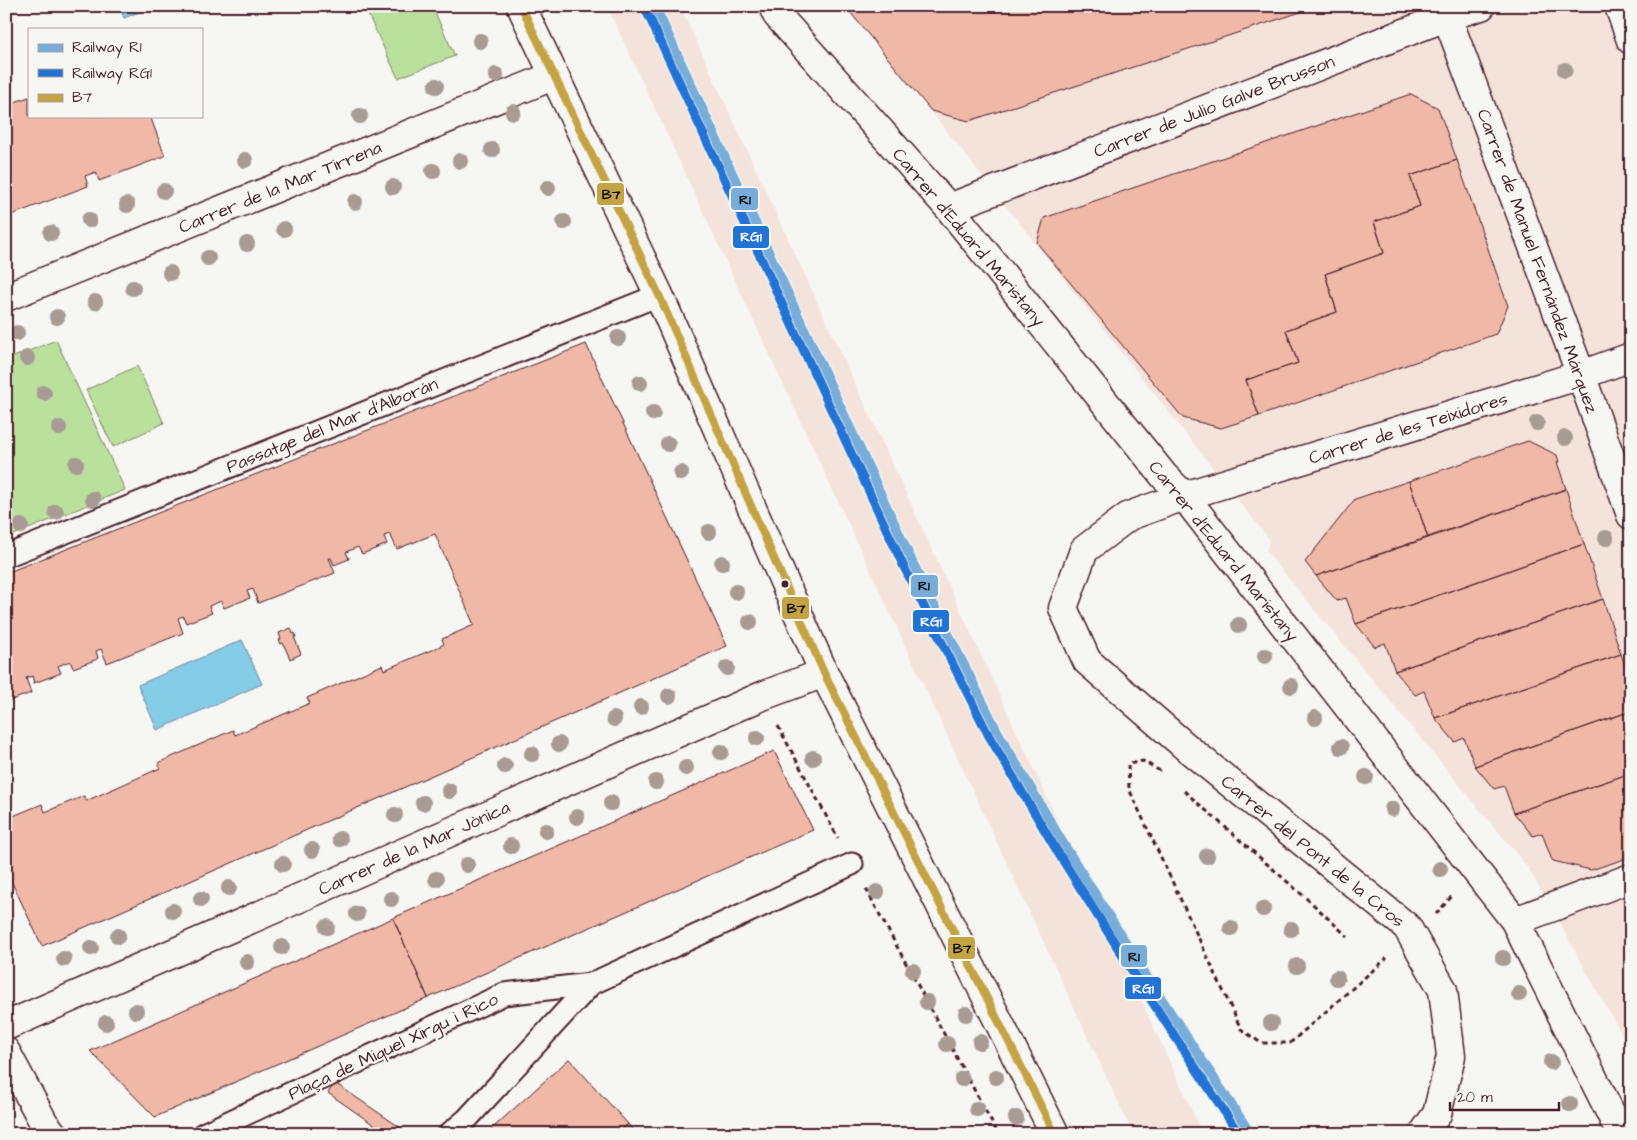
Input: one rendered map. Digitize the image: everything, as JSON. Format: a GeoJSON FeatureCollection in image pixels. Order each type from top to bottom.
{"type":"FeatureCollection","features":[{"type":"Feature","properties":{"kind":"street"},"geometry":{"type":"LineString","coordinates":[[521,6],[658,295],[824,673],[1055,1134]]}},
{"type":"Feature","properties":{"kind":"street","name":"Carrer d'Eduard Maristany"},"geometry":{"type":"LineString","coordinates":[[773,6],[777,15],[949,208],[1164,476],[1184,496],[1515,921],[1621,1134]]}},
{"type":"Feature","properties":{"kind":"street","name":"Carrer de Julio Galve Brusson"},"geometry":{"type":"LineString","coordinates":[[949,208],[1445,12],[1481,6]]}},
{"type":"Feature","properties":{"kind":"street"},"geometry":{"type":"LineString","coordinates":[[1620,6],[1631,40]]}},
{"type":"Feature","properties":{"kind":"street","name":"Carrer de Manuel Fernández Márquez"},"geometry":{"type":"LineString","coordinates":[[1445,12],[1581,375],[1631,516]]}},
{"type":"Feature","properties":{"kind":"street","name":"Carrer de la Mar Tirrena"},"geometry":{"type":"LineString","coordinates":[[6,298],[553,76]]}},
{"type":"Feature","properties":{"kind":"street","name":"Passatge del Mar d'Alborán"},"geometry":{"type":"LineString","coordinates":[[6,556],[658,295]]}},
{"type":"Feature","properties":{"kind":"street","name":"Carrer de les Teixidores"},"geometry":{"type":"LineString","coordinates":[[1186,747],[1087,662],[1063,608],[1084,550],[1129,516],[1184,496],[1581,375],[1631,357]]}},
{"type":"Feature","properties":{"kind":"street","name":"Carrer de la Mar Jònica"},"geometry":{"type":"LineString","coordinates":[[6,1026],[753,700],[824,673]]}},
{"type":"Feature","properties":{"kind":"street","name":"Carrer del Pont de la Cros"},"geometry":{"type":"LineString","coordinates":[[1186,747],[1407,927],[1443,990],[1451,1056],[1437,1114],[1423,1134]]}},
{"type":"Feature","properties":{"kind":"street","name":"Plaça de Miquel Xirgu i Rico"},"geometry":{"type":"LineString","coordinates":[[203,1134],[504,994],[591,984],[852,864]]}},
{"type":"Feature","properties":{"kind":"street"},"geometry":{"type":"LineString","coordinates":[[1515,921],[1631,878]]}},
{"type":"Feature","properties":{"kind":"street","name":"Plaça de Miquel Xirgu i Rico"},"geometry":{"type":"LineString","coordinates":[[450,1134],[467,1119],[591,984]]}},
{"type":"Feature","properties":{"kind":"street"},"geometry":{"type":"LineString","coordinates":[[6,1052],[44,1124],[53,1134]]}},
{"type":"Feature","properties":{"kind":"path"},"geometry":{"type":"LineString","coordinates":[[778,726],[998,1134]]}},
{"type":"Feature","properties":{"kind":"path"},"geometry":{"type":"LineString","coordinates":[[1162,772],[1144,761],[1128,764],[1129,789],[1240,1029],[1261,1043],[1290,1043],[1387,958]]}},
{"type":"Feature","properties":{"kind":"path"},"geometry":{"type":"LineString","coordinates":[[1184,791],[1348,937]]}},
{"type":"Feature","properties":{"kind":"path"},"geometry":{"type":"LineString","coordinates":[[1432,918],[1476,870]]}},
{"type":"Feature","properties":{"kind":"shaded area"},"geometry":{"type":"Polygon","coordinates":[[[607,6],[680,6],[1203,1134],[1133,1134],[607,6]]]}},
{"type":"Feature","properties":{"kind":"shaded area"},"geometry":{"type":"Polygon","coordinates":[[[845,6],[1631,6],[1631,1051],[1529,869],[1266,551],[1269,539],[931,111],[845,6]]]}},
{"type":"Feature","properties":{"kind":"green space"},"geometry":{"type":"Polygon","coordinates":[[[364,6],[432,6],[455,56],[398,78],[364,6]]]}},
{"type":"Feature","properties":{"kind":"green space"},"geometry":{"type":"Polygon","coordinates":[[[56,340],[125,490],[6,538],[6,360],[56,340]]]}},
{"type":"Feature","properties":{"kind":"green space"},"geometry":{"type":"Polygon","coordinates":[[[137,366],[164,423],[113,447],[86,390],[137,366]]]}},
{"type":"Feature","properties":{"kind":"water"},"geometry":{"type":"Polygon","coordinates":[[[119,6],[146,6],[147,9],[124,18],[119,6]]]}},
{"type":"Feature","properties":{"kind":"water"},"geometry":{"type":"Polygon","coordinates":[[[242,640],[262,684],[157,730],[138,685],[242,640]]]}},
{"type":"Feature","properties":{"kind":"building"},"geometry":{"type":"Polygon","coordinates":[[[845,6],[1319,6],[969,121],[931,111],[845,6]]]}},
{"type":"Feature","properties":{"kind":"building"},"geometry":{"type":"Polygon","coordinates":[[[1411,94],[1438,108],[1457,160],[1410,176],[1420,206],[1374,222],[1384,253],[1325,274],[1337,312],[1286,330],[1298,363],[1246,380],[1259,416],[1221,428],[1183,418],[1037,243],[1044,218],[1411,94]]]}},
{"type":"Feature","properties":{"kind":"building"},"geometry":{"type":"Polygon","coordinates":[[[28,97],[28,118],[151,118],[165,156],[99,181],[96,172],[85,176],[88,186],[6,217],[6,105],[28,97]]]}},
{"type":"Feature","properties":{"kind":"building"},"geometry":{"type":"Polygon","coordinates":[[[1457,160],[1508,306],[1496,334],[1259,416],[1246,380],[1298,363],[1286,330],[1337,312],[1325,274],[1384,253],[1374,222],[1420,206],[1410,176],[1457,160]]]}},
{"type":"Feature","properties":{"kind":"building"},"geometry":{"type":"Polygon","coordinates":[[[586,344],[727,646],[42,946],[6,870],[6,819],[42,804],[45,812],[84,796],[86,801],[160,768],[158,763],[233,730],[235,735],[310,703],[307,698],[382,665],[384,670],[436,648],[444,644],[442,639],[474,625],[435,534],[397,549],[390,534],[384,536],[387,544],[385,545],[362,554],[358,547],[346,552],[349,559],[334,565],[331,558],[329,558],[335,573],[258,603],[253,589],[247,591],[250,598],[224,608],[221,601],[209,606],[212,613],[186,623],[183,616],[178,618],[183,633],[107,663],[101,649],[96,651],[98,658],[95,660],[73,668],[70,661],[58,666],[61,673],[34,683],[32,676],[26,678],[31,693],[6,702],[6,573],[586,344]]]}},
{"type":"Feature","properties":{"kind":"building"},"geometry":{"type":"Polygon","coordinates":[[[1528,441],[1557,455],[1559,462],[1557,462],[1566,489],[1428,538],[1409,481],[1528,441]]]}},
{"type":"Feature","properties":{"kind":"building"},"geometry":{"type":"Polygon","coordinates":[[[1409,481],[1428,538],[1316,576],[1305,562],[1355,499],[1409,481]]]}},
{"type":"Feature","properties":{"kind":"building"},"geometry":{"type":"Polygon","coordinates":[[[1566,489],[1584,544],[1356,624],[1346,598],[1337,601],[1316,576],[1566,489]]]}},
{"type":"Feature","properties":{"kind":"building"},"geometry":{"type":"Polygon","coordinates":[[[1584,544],[1603,599],[1395,671],[1385,643],[1375,647],[1356,624],[1584,544]]]}},
{"type":"Feature","properties":{"kind":"building"},"geometry":{"type":"Polygon","coordinates":[[[1603,599],[1621,654],[1435,718],[1424,691],[1415,695],[1395,671],[1603,599]]]}},
{"type":"Feature","properties":{"kind":"building"},"geometry":{"type":"Polygon","coordinates":[[[291,628],[293,634],[295,633],[296,637],[294,637],[301,654],[290,659],[283,643],[281,644],[279,640],[281,639],[279,633],[291,628]]]}},
{"type":"Feature","properties":{"kind":"building"},"geometry":{"type":"Polygon","coordinates":[[[1621,654],[1631,682],[1631,711],[1475,766],[1464,738],[1455,742],[1435,718],[1621,654]]]}},
{"type":"Feature","properties":{"kind":"building"},"geometry":{"type":"Polygon","coordinates":[[[1631,711],[1631,773],[1514,813],[1504,786],[1494,789],[1475,766],[1631,711]]]}},
{"type":"Feature","properties":{"kind":"building"},"geometry":{"type":"Polygon","coordinates":[[[774,751],[813,830],[428,998],[393,918],[774,751]]]}},
{"type":"Feature","properties":{"kind":"building"},"geometry":{"type":"Polygon","coordinates":[[[1631,773],[1631,857],[1591,870],[1553,861],[1542,833],[1533,836],[1514,813],[1631,773]]]}},
{"type":"Feature","properties":{"kind":"building"},"geometry":{"type":"Polygon","coordinates":[[[393,918],[428,998],[155,1117],[90,1051],[393,918]]]}},
{"type":"Feature","properties":{"kind":"building"},"geometry":{"type":"Polygon","coordinates":[[[569,1059],[628,1124],[617,1134],[486,1134],[569,1059]]]}},
{"type":"Feature","properties":{"kind":"building"},"geometry":{"type":"Polygon","coordinates":[[[335,1083],[401,1128],[397,1134],[387,1134],[328,1093],[335,1083]]]}},
{"type":"Feature","properties":{"kind":"building"},"geometry":{"type":"Polygon","coordinates":[[[628,1124],[636,1134],[617,1134],[628,1124]]]}},
{"type":"Feature","properties":{"kind":"rail line","name":"R1"},"geometry":{"type":"LineString","coordinates":[[655,6],[913,563],[998,732],[1065,846],[1146,975],[1251,1134]]}},
{"type":"Feature","properties":{"kind":"rail line","name":"RG1"},"geometry":{"type":"LineString","coordinates":[[646,10],[904,567],[989,736],[1057,851],[1138,980],[1239,1134]]}},
{"type":"Feature","properties":{"kind":"transit line","name":"B7"},"geometry":{"type":"LineString","coordinates":[[521,6],[659,295],[824,673],[1055,1134]]}}]}
